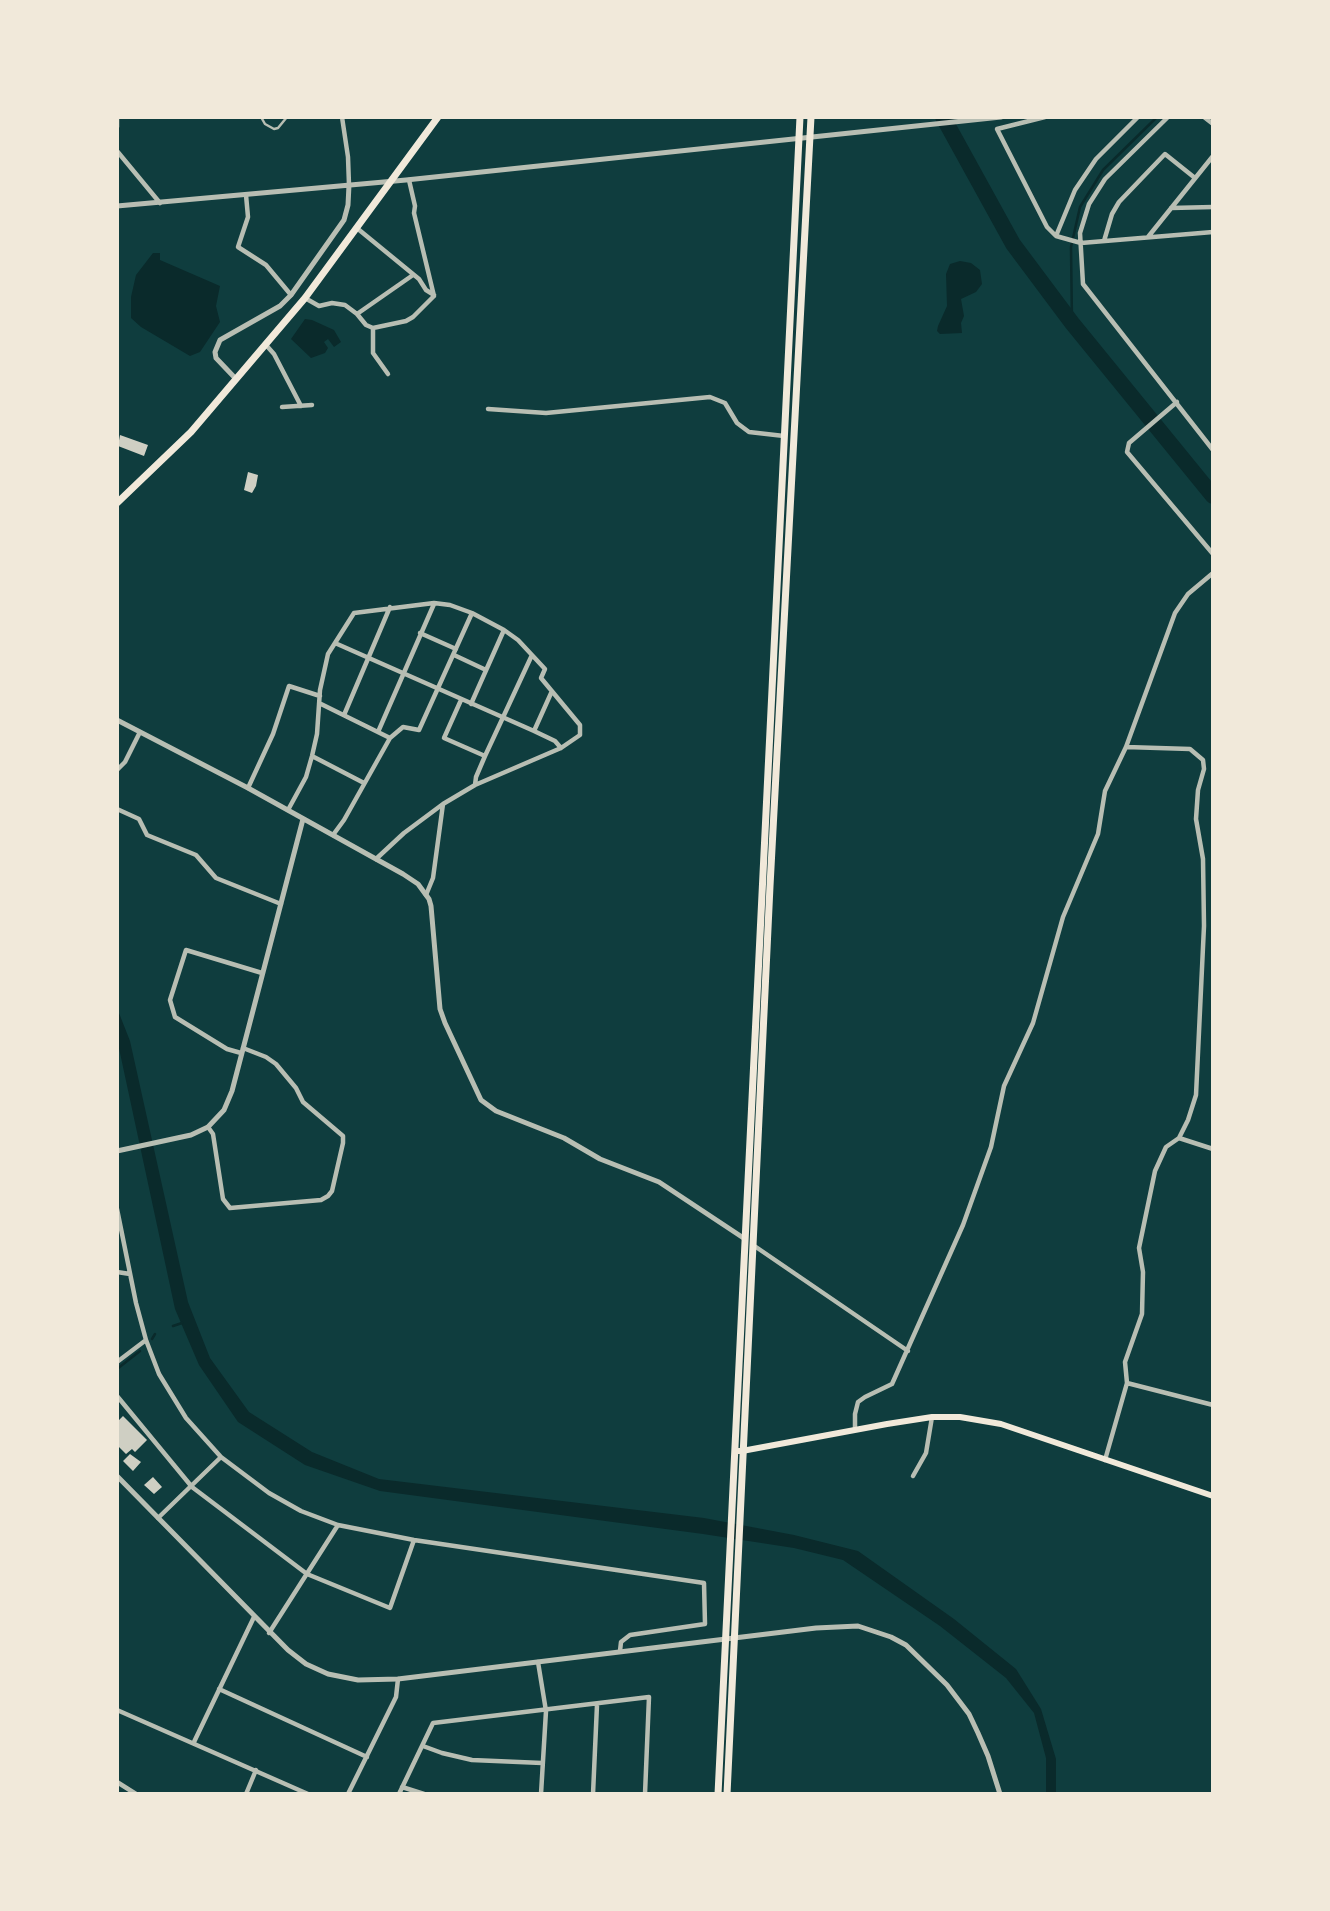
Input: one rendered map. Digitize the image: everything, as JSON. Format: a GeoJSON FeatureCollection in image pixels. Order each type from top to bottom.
{"type":"FeatureCollection","features":[{"type":"Feature","properties":{"kind":"main road"},"geometry":{"type":"LineString","coordinates":[[117,503],[191,432],[306,298],[438,117]]}},
{"type":"Feature","properties":{"kind":"main road"},"geometry":{"type":"LineString","coordinates":[[718,1794],[725,1640],[736,1502],[745,1239],[800,117]]}},
{"type":"Feature","properties":{"kind":"main road"},"geometry":{"type":"LineString","coordinates":[[738,1451],[753,1245],[811,117]]}},
{"type":"Feature","properties":{"kind":"main road"},"geometry":{"type":"LineString","coordinates":[[738,1451],[932,1417],[960,1417],[1001,1424],[1213,1496]]}},
{"type":"Feature","properties":{"kind":"main road"},"geometry":{"type":"LineString","coordinates":[[727,1794],[734,1639],[733,1562]]}},
{"type":"Feature","properties":{"kind":"street"},"geometry":{"type":"LineString","coordinates":[[236,379],[216,358],[215,352],[220,340],[280,306],[291,295],[344,220],[349,185],[342,117]]}},
{"type":"Feature","properties":{"kind":"street"},"geometry":{"type":"LineString","coordinates":[[117,206],[407,180],[1001,117]]}},
{"type":"Feature","properties":{"kind":"street"},"geometry":{"type":"LineString","coordinates":[[1045,117],[997,129],[1047,227],[1059,237],[1081,243],[1213,232]]}},
{"type":"Feature","properties":{"kind":"street"},"geometry":{"type":"LineString","coordinates":[[1059,237],[1075,190],[1096,159],[1138,117]]}},
{"type":"Feature","properties":{"kind":"street"},"geometry":{"type":"LineString","coordinates":[[1168,117],[1105,179],[1089,204],[1080,233],[1083,284],[1213,450]]}},
{"type":"Feature","properties":{"kind":"street"},"geometry":{"type":"LineString","coordinates":[[1204,117],[1213,124]]}},
{"type":"Feature","properties":{"kind":"street"},"geometry":{"type":"LineString","coordinates":[[117,119],[117,127]]}},
{"type":"Feature","properties":{"kind":"street"},"geometry":{"type":"LineString","coordinates":[[117,151],[160,203]]}},
{"type":"Feature","properties":{"kind":"street"},"geometry":{"type":"LineString","coordinates":[[1104,242],[1112,214],[1119,202],[1165,154],[1195,178]]}},
{"type":"Feature","properties":{"kind":"street"},"geometry":{"type":"LineString","coordinates":[[1147,238],[1213,156]]}},
{"type":"Feature","properties":{"kind":"street"},"geometry":{"type":"LineString","coordinates":[[1205,166],[1213,166]]}},
{"type":"Feature","properties":{"kind":"street"},"geometry":{"type":"LineString","coordinates":[[407,180],[434,296]]}},
{"type":"Feature","properties":{"kind":"street"},"geometry":{"type":"LineString","coordinates":[[246,195],[248,217],[238,247],[266,265],[291,295]]}},
{"type":"Feature","properties":{"kind":"street"},"geometry":{"type":"LineString","coordinates":[[1170,208],[1213,207]]}},
{"type":"Feature","properties":{"kind":"street"},"geometry":{"type":"LineString","coordinates":[[358,229],[434,296]]}},
{"type":"Feature","properties":{"kind":"street"},"geometry":{"type":"LineString","coordinates":[[357,314],[413,275]]}},
{"type":"Feature","properties":{"kind":"street"},"geometry":{"type":"LineString","coordinates":[[306,298],[319,306],[339,303],[350,307],[366,325],[373,328],[406,321],[434,296]]}},
{"type":"Feature","properties":{"kind":"street"},"geometry":{"type":"LineString","coordinates":[[373,328],[373,353],[388,374]]}},
{"type":"Feature","properties":{"kind":"street"},"geometry":{"type":"LineString","coordinates":[[266,345],[274,354],[301,406]]}},
{"type":"Feature","properties":{"kind":"street"},"geometry":{"type":"LineString","coordinates":[[488,409],[546,413],[710,397],[724,403],[737,423],[749,432],[783,436]]}},
{"type":"Feature","properties":{"kind":"street"},"geometry":{"type":"LineString","coordinates":[[1177,402],[1135,437],[1127,448],[1129,455],[1213,554]]}},
{"type":"Feature","properties":{"kind":"street"},"geometry":{"type":"LineString","coordinates":[[282,407],[312,405]]}},
{"type":"Feature","properties":{"kind":"street"},"geometry":{"type":"LineString","coordinates":[[855,1430],[858,1402],[892,1384],[968,1212],[991,1147],[1004,1086],[1033,1023],[1063,917],[1098,834],[1105,791],[1126,747],[1175,613],[1181,602],[1213,573]]}},
{"type":"Feature","properties":{"kind":"street"},"geometry":{"type":"LineString","coordinates":[[378,732],[434,603]]}},
{"type":"Feature","properties":{"kind":"street"},"geometry":{"type":"LineString","coordinates":[[287,811],[306,777],[312,756],[328,654],[354,613],[434,603],[450,605],[472,613],[504,630],[518,640],[545,669],[541,678],[580,725],[580,735],[561,748],[475,785],[443,804],[404,833],[376,859]]}},
{"type":"Feature","properties":{"kind":"street"},"geometry":{"type":"LineString","coordinates":[[345,715],[390,607]]}},
{"type":"Feature","properties":{"kind":"street"},"geometry":{"type":"LineString","coordinates":[[333,835],[390,738],[403,727],[419,730],[472,613]]}},
{"type":"Feature","properties":{"kind":"street"},"geometry":{"type":"LineString","coordinates":[[471,704],[504,630]]}},
{"type":"Feature","properties":{"kind":"street"},"geometry":{"type":"LineString","coordinates":[[420,634],[486,670]]}},
{"type":"Feature","properties":{"kind":"street"},"geometry":{"type":"LineString","coordinates":[[335,643],[436,690],[534,731],[555,741],[561,748]]}},
{"type":"Feature","properties":{"kind":"street"},"geometry":{"type":"LineString","coordinates":[[475,785],[485,756],[532,655]]}},
{"type":"Feature","properties":{"kind":"street"},"geometry":{"type":"LineString","coordinates":[[247,788],[273,734],[289,686],[320,696]]}},
{"type":"Feature","properties":{"kind":"street"},"geometry":{"type":"LineString","coordinates":[[534,731],[552,691]]}},
{"type":"Feature","properties":{"kind":"street"},"geometry":{"type":"LineString","coordinates":[[461,700],[444,738],[485,756]]}},
{"type":"Feature","properties":{"kind":"street"},"geometry":{"type":"LineString","coordinates":[[319,703],[390,738]]}},
{"type":"Feature","properties":{"kind":"street"},"geometry":{"type":"LineString","coordinates":[[117,719],[411,879],[426,895],[432,918],[440,1009],[481,1100],[496,1111],[564,1138],[600,1159],[659,1182],[908,1351]]}},
{"type":"Feature","properties":{"kind":"street"},"geometry":{"type":"LineString","coordinates":[[117,770],[125,762],[140,732]]}},
{"type":"Feature","properties":{"kind":"street"},"geometry":{"type":"LineString","coordinates":[[1105,1460],[1127,1383],[1125,1362],[1142,1314],[1143,1272],[1139,1248],[1155,1171],[1166,1147],[1179,1139],[1196,1095],[1204,926],[1203,859],[1196,819],[1204,765],[1200,756],[1190,750],[1126,747]]}},
{"type":"Feature","properties":{"kind":"street"},"geometry":{"type":"LineString","coordinates":[[312,756],[364,783]]}},
{"type":"Feature","properties":{"kind":"street"},"geometry":{"type":"LineString","coordinates":[[426,895],[433,878],[443,804]]}},
{"type":"Feature","properties":{"kind":"street"},"geometry":{"type":"LineString","coordinates":[[117,809],[139,819],[147,835],[196,855],[216,878],[281,904]]}},
{"type":"Feature","properties":{"kind":"street"},"geometry":{"type":"LineString","coordinates":[[121,1150],[191,1135],[208,1127],[224,1110],[229,1100],[303,819]]}},
{"type":"Feature","properties":{"kind":"street"},"geometry":{"type":"LineString","coordinates":[[208,1127],[213,1134],[223,1199],[230,1208],[321,1200],[332,1191],[343,1136],[303,1102],[296,1088],[276,1064],[242,1050],[227,1049],[175,1017],[170,1000],[186,950],[262,973]]}},
{"type":"Feature","properties":{"kind":"street"},"geometry":{"type":"LineString","coordinates":[[1179,1139],[1213,1149]]}},
{"type":"Feature","properties":{"kind":"street"},"geometry":{"type":"LineString","coordinates":[[117,1209],[146,1340],[159,1374],[172,1398],[221,1457],[270,1493],[302,1511],[338,1525],[414,1540],[704,1583],[705,1624],[630,1635],[621,1642],[620,1651]]}},
{"type":"Feature","properties":{"kind":"street"},"geometry":{"type":"LineString","coordinates":[[117,1272],[130,1274]]}},
{"type":"Feature","properties":{"kind":"street"},"geometry":{"type":"LineString","coordinates":[[117,1362],[146,1340]]}},
{"type":"Feature","properties":{"kind":"street"},"geometry":{"type":"LineString","coordinates":[[1127,1383],[1213,1405]]}},
{"type":"Feature","properties":{"kind":"street"},"geometry":{"type":"LineString","coordinates":[[117,1396],[192,1487],[307,1574],[390,1608],[414,1540]]}},
{"type":"Feature","properties":{"kind":"street"},"geometry":{"type":"LineString","coordinates":[[913,1476],[926,1453],[932,1417]]}},
{"type":"Feature","properties":{"kind":"street"},"geometry":{"type":"LineString","coordinates":[[158,1518],[221,1457]]}},
{"type":"Feature","properties":{"kind":"street"},"geometry":{"type":"LineString","coordinates":[[117,1476],[270,1633],[296,1657],[328,1674],[358,1681],[398,1679],[620,1651],[858,1626],[906,1645],[935,1672],[968,1714],[988,1756],[1000,1794]]}},
{"type":"Feature","properties":{"kind":"street"},"geometry":{"type":"LineString","coordinates":[[270,1633],[338,1525]]}},
{"type":"Feature","properties":{"kind":"street"},"geometry":{"type":"LineString","coordinates":[[194,1742],[254,1617]]}},
{"type":"Feature","properties":{"kind":"street"},"geometry":{"type":"LineString","coordinates":[[538,1661],[546,1711],[541,1794]]}},
{"type":"Feature","properties":{"kind":"street"},"geometry":{"type":"LineString","coordinates":[[348,1794],[396,1698],[398,1679]]}},
{"type":"Feature","properties":{"kind":"street"},"geometry":{"type":"LineString","coordinates":[[219,1689],[367,1757]]}},
{"type":"Feature","properties":{"kind":"street"},"geometry":{"type":"LineString","coordinates":[[399,1794],[433,1723],[649,1698],[645,1794]]}},
{"type":"Feature","properties":{"kind":"street"},"geometry":{"type":"LineString","coordinates":[[593,1794],[597,1705]]}},
{"type":"Feature","properties":{"kind":"street"},"geometry":{"type":"LineString","coordinates":[[117,1710],[309,1794]]}},
{"type":"Feature","properties":{"kind":"street"},"geometry":{"type":"LineString","coordinates":[[423,1746],[472,1760],[542,1763]]}},
{"type":"Feature","properties":{"kind":"street"},"geometry":{"type":"LineString","coordinates":[[246,1794],[256,1770]]}},
{"type":"Feature","properties":{"kind":"street"},"geometry":{"type":"LineString","coordinates":[[117,1782],[136,1794]]}},
{"type":"Feature","properties":{"kind":"street"},"geometry":{"type":"LineString","coordinates":[[402,1787],[424,1794]]}},
{"type":"Feature","properties":{"kind":"lane"},"geometry":{"type":"LineString","coordinates":[[261,117],[268,127],[276,129],[287,117]]}},
{"type":"Feature","properties":{"kind":"water"},"geometry":{"type":"Polygon","coordinates":[[[153,253],[160,253],[160,260],[220,286],[216,306],[220,322],[200,352],[190,356],[141,327],[131,318],[131,297],[136,275],[153,253]]]}},
{"type":"Feature","properties":{"kind":"water"},"geometry":{"type":"Polygon","coordinates":[[[960,261],[971,263],[980,270],[982,284],[976,292],[961,299],[964,316],[961,323],[962,333],[940,334],[937,331],[938,326],[947,306],[946,274],[950,264],[960,261]]]}},
{"type":"Feature","properties":{"kind":"water"},"geometry":{"type":"Polygon","coordinates":[[[305,319],[334,330],[341,342],[334,347],[328,339],[324,342],[328,348],[325,353],[311,358],[291,339],[305,319]]]}},
{"type":"Feature","properties":{"kind":"water"},"geometry":{"type":"Polygon","coordinates":[[[117,1008],[130,1041],[188,1302],[210,1358],[249,1412],[312,1452],[379,1479],[704,1518],[794,1535],[858,1551],[954,1619],[1016,1669],[1041,1709],[1056,1759],[1056,1794],[1046,1794],[1046,1758],[1034,1713],[1006,1678],[940,1626],[843,1560],[794,1548],[703,1534],[380,1491],[305,1465],[238,1422],[199,1365],[175,1309],[117,1039],[117,1008]]]}},
{"type":"Feature","properties":{"kind":"building"},"geometry":{"type":"Polygon","coordinates":[[[120,435],[148,445],[144,456],[118,446],[120,435]]]}},
{"type":"Feature","properties":{"kind":"building"},"geometry":{"type":"Polygon","coordinates":[[[248,472],[258,475],[252,493],[244,490],[248,472]]]}},
{"type":"Feature","properties":{"kind":"building"},"geometry":{"type":"Polygon","coordinates":[[[123,1416],[147,1440],[135,1452],[132,1449],[126,1454],[117,1445],[117,1422],[123,1416]]]}},
{"type":"Feature","properties":{"kind":"building"},"geometry":{"type":"Polygon","coordinates":[[[130,1454],[141,1462],[133,1471],[123,1461],[130,1454]]]}},
{"type":"Feature","properties":{"kind":"building"},"geometry":{"type":"Polygon","coordinates":[[[153,1477],[162,1487],[154,1494],[144,1485],[153,1477]]]}},
{"type":"Feature","properties":{"kind":"waterway"},"geometry":{"type":"LineString","coordinates":[[943,117],[1013,244],[1072,323],[1213,496]]}},
{"type":"Feature","properties":{"kind":"waterway"},"geometry":{"type":"LineString","coordinates":[[1072,323],[1071,247],[1080,207],[1103,170],[1157,117]]}},
{"type":"Feature","properties":{"kind":"waterway"},"geometry":{"type":"LineString","coordinates":[[173,1326],[182,1323]]}},
{"type":"Feature","properties":{"kind":"waterway"},"geometry":{"type":"LineString","coordinates":[[152,1339],[155,1334]]}},
{"type":"Feature","properties":{"kind":"waterway"},"geometry":{"type":"LineString","coordinates":[[117,1369],[140,1351]]}}]}
